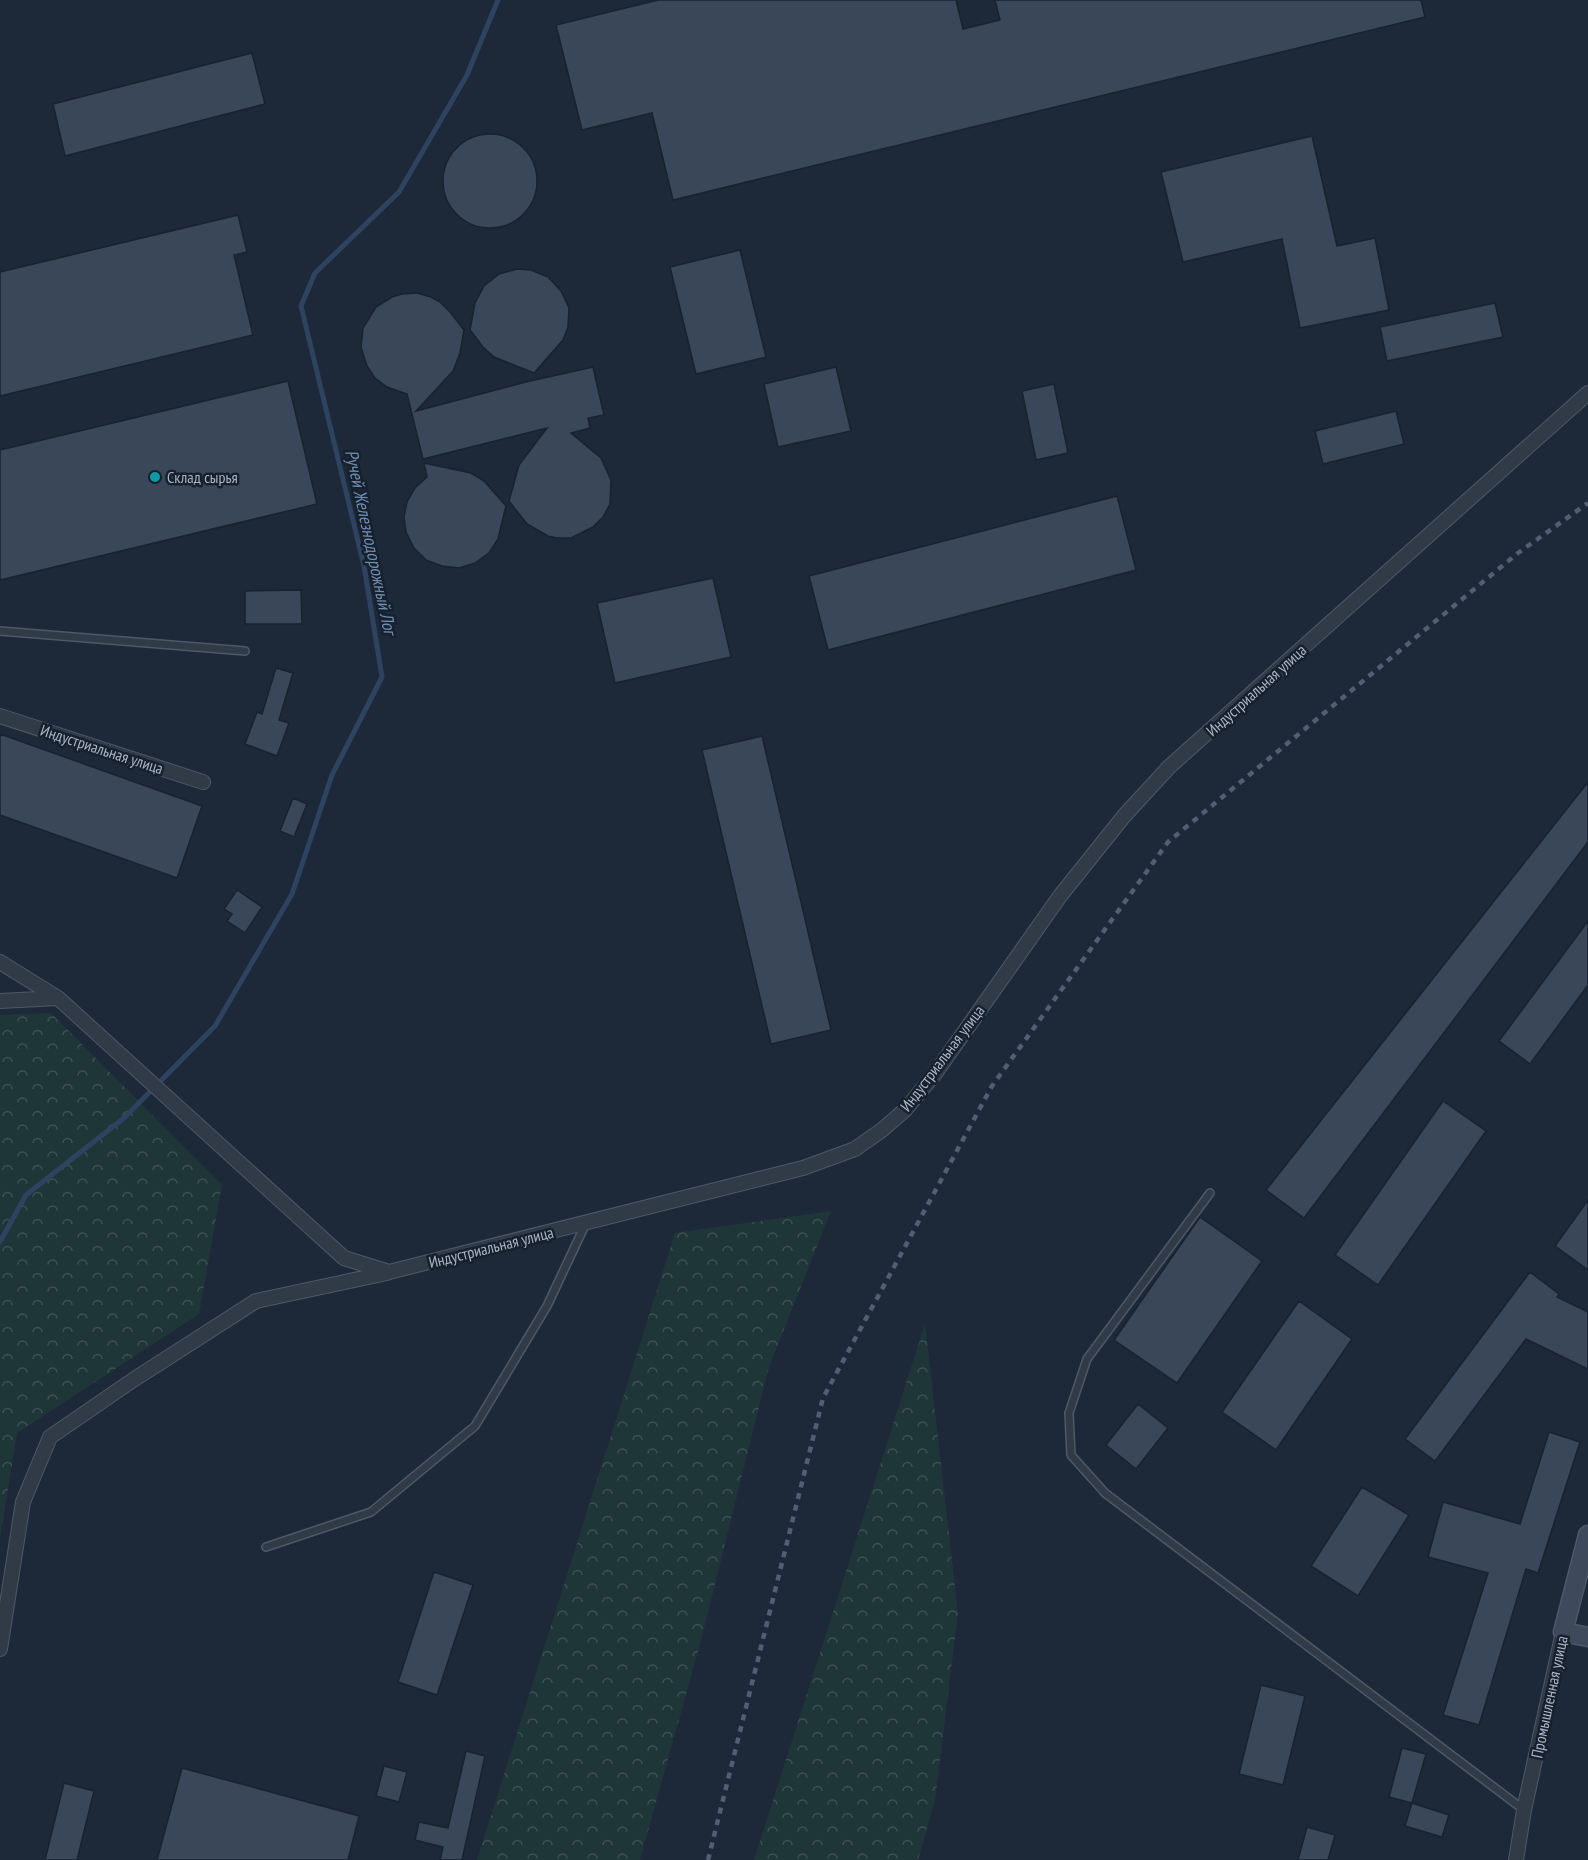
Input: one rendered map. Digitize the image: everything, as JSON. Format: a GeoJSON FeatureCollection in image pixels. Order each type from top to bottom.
{"type":"FeatureCollection","features":[{"type":"Feature","properties":{"kind":"main road","name":"Промышленная улица"},"geometry":{"type":"LineString","coordinates":[[1563,1632],[1588,1535]]}},
{"type":"Feature","properties":{"kind":"main road"},"geometry":{"type":"LineString","coordinates":[[1563,1632],[1588,1637]]}},
{"type":"Feature","properties":{"kind":"street","name":"Индустриальная улица"},"geometry":{"type":"LineString","coordinates":[[0,1649],[23,1502],[50,1437],[133,1380],[256,1301],[389,1272],[803,1168],[855,1149],[882,1130],[921,1093],[1060,896],[1124,816],[1169,767],[1588,393]]}},
{"type":"Feature","properties":{"kind":"street","name":"Индустриальная улица"},"geometry":{"type":"LineString","coordinates":[[0,716],[203,782]]}},
{"type":"Feature","properties":{"kind":"street"},"geometry":{"type":"LineString","coordinates":[[0,962],[58,998],[344,1258],[389,1272]]}},
{"type":"Feature","properties":{"kind":"street"},"geometry":{"type":"LineString","coordinates":[[0,1001],[58,998]]}},
{"type":"Feature","properties":{"kind":"street","name":"Промышленная улица"},"geometry":{"type":"LineString","coordinates":[[1516,1860],[1524,1810],[1563,1632]]}},
{"type":"Feature","properties":{"kind":"lane"},"geometry":{"type":"LineString","coordinates":[[0,630],[245,651]]}},
{"type":"Feature","properties":{"kind":"lane"},"geometry":{"type":"LineString","coordinates":[[1210,1193],[1087,1359],[1069,1413],[1071,1455],[1105,1493],[1524,1810]]}},
{"type":"Feature","properties":{"kind":"lane"},"geometry":{"type":"LineString","coordinates":[[266,1547],[370,1512],[475,1426],[547,1306],[586,1223]]}},
{"type":"Feature","properties":{"kind":"green space"},"geometry":{"type":"Polygon","coordinates":[[[51,1013],[222,1185],[199,1314],[17,1433],[0,1538],[0,1015],[51,1013]]]}},
{"type":"Feature","properties":{"kind":"green space"},"geometry":{"type":"Polygon","coordinates":[[[831,1211],[769,1367],[700,1644],[640,1860],[477,1860],[675,1233],[831,1211]]]}},
{"type":"Feature","properties":{"kind":"green space"},"geometry":{"type":"Polygon","coordinates":[[[925,1324],[958,1613],[935,1800],[918,1860],[754,1860],[925,1324]]]}},
{"type":"Feature","properties":{"kind":"building"},"geometry":{"type":"Polygon","coordinates":[[[658,0],[956,0],[963,29],[1000,20],[995,0],[1421,0],[1425,17],[673,200],[652,113],[582,130],[556,25],[658,0]]]}},
{"type":"Feature","properties":{"kind":"building"},"geometry":{"type":"Polygon","coordinates":[[[252,53],[265,104],[65,156],[53,104],[252,53]]]}},
{"type":"Feature","properties":{"kind":"building"},"geometry":{"type":"Polygon","coordinates":[[[490,134],[508,138],[523,148],[533,163],[537,181],[533,199],[523,214],[508,224],[490,228],[472,224],[457,214],[447,199],[443,181],[447,163],[457,148],[472,138],[490,134]]]}},
{"type":"Feature","properties":{"kind":"building"},"geometry":{"type":"Polygon","coordinates":[[[1312,136],[1337,246],[1375,238],[1389,310],[1300,328],[1282,239],[1183,262],[1161,172],[1312,136]]]}},
{"type":"Feature","properties":{"kind":"building"},"geometry":{"type":"Polygon","coordinates":[[[238,215],[247,252],[234,255],[253,335],[0,396],[0,272],[238,215]]]}},
{"type":"Feature","properties":{"kind":"building"},"geometry":{"type":"Polygon","coordinates":[[[740,250],[766,357],[696,374],[670,267],[740,250]]]}},
{"type":"Feature","properties":{"kind":"building"},"geometry":{"type":"Polygon","coordinates":[[[517,269],[531,270],[548,277],[561,291],[569,308],[568,327],[563,340],[534,373],[494,357],[470,330],[475,303],[484,286],[499,274],[517,269]]]}},
{"type":"Feature","properties":{"kind":"building"},"geometry":{"type":"Polygon","coordinates":[[[417,293],[440,302],[464,330],[460,353],[453,371],[416,411],[593,367],[604,415],[588,418],[590,428],[571,433],[601,458],[611,480],[610,504],[603,517],[593,527],[571,538],[548,536],[527,524],[509,501],[519,465],[547,428],[423,459],[407,394],[387,387],[375,378],[367,366],[361,347],[363,328],[376,307],[392,297],[417,293]]]}},
{"type":"Feature","properties":{"kind":"building"},"geometry":{"type":"Polygon","coordinates":[[[1495,303],[1503,337],[1387,361],[1380,327],[1495,303]]]}},
{"type":"Feature","properties":{"kind":"building"},"geometry":{"type":"Polygon","coordinates":[[[836,367],[851,431],[778,447],[764,384],[836,367]]]}},
{"type":"Feature","properties":{"kind":"building","name":"Склад сырья"},"geometry":{"type":"Polygon","coordinates":[[[288,381],[317,504],[0,580],[0,450],[288,381]]]}},
{"type":"Feature","properties":{"kind":"building"},"geometry":{"type":"Polygon","coordinates":[[[1054,384],[1068,453],[1036,460],[1022,391],[1054,384]]]}},
{"type":"Feature","properties":{"kind":"building"},"geometry":{"type":"Polygon","coordinates":[[[1396,411],[1404,444],[1323,464],[1315,431],[1396,411]]]}},
{"type":"Feature","properties":{"kind":"building"},"geometry":{"type":"Polygon","coordinates":[[[424,463],[471,473],[484,481],[506,506],[498,539],[489,553],[475,563],[459,568],[442,566],[426,560],[414,548],[406,532],[404,517],[407,502],[415,488],[427,477],[424,463]]]}},
{"type":"Feature","properties":{"kind":"building"},"geometry":{"type":"Polygon","coordinates":[[[1117,496],[1136,570],[828,650],[809,576],[1117,496]]]}},
{"type":"Feature","properties":{"kind":"building"},"geometry":{"type":"Polygon","coordinates":[[[713,578],[731,657],[615,683],[597,603],[713,578]]]}},
{"type":"Feature","properties":{"kind":"building"},"geometry":{"type":"Polygon","coordinates":[[[301,590],[302,624],[245,624],[245,591],[301,590]]]}},
{"type":"Feature","properties":{"kind":"building"},"geometry":{"type":"Polygon","coordinates":[[[276,668],[293,673],[279,720],[289,723],[277,756],[245,744],[257,712],[262,714],[276,668]]]}},
{"type":"Feature","properties":{"kind":"building"},"geometry":{"type":"Polygon","coordinates":[[[0,734],[202,806],[177,878],[0,815],[0,734]]]}},
{"type":"Feature","properties":{"kind":"building"},"geometry":{"type":"Polygon","coordinates":[[[762,736],[831,1030],[771,1044],[702,750],[762,736]]]}},
{"type":"Feature","properties":{"kind":"building"},"geometry":{"type":"Polygon","coordinates":[[[1588,782],[1588,842],[1304,1218],[1266,1190],[1588,782]]]}},
{"type":"Feature","properties":{"kind":"building"},"geometry":{"type":"Polygon","coordinates":[[[293,798],[307,804],[294,837],[280,831],[293,798]]]}},
{"type":"Feature","properties":{"kind":"building"},"geometry":{"type":"Polygon","coordinates":[[[237,890],[262,907],[245,933],[227,921],[232,914],[224,909],[237,890]]]}},
{"type":"Feature","properties":{"kind":"building"},"geometry":{"type":"Polygon","coordinates":[[[1588,921],[1588,985],[1530,1064],[1499,1041],[1588,921]]]}},
{"type":"Feature","properties":{"kind":"building"},"geometry":{"type":"Polygon","coordinates":[[[1443,1101],[1486,1131],[1378,1285],[1335,1255],[1443,1101]]]}},
{"type":"Feature","properties":{"kind":"building"},"geometry":{"type":"Polygon","coordinates":[[[1588,1200],[1588,1270],[1555,1246],[1588,1200]]]}},
{"type":"Feature","properties":{"kind":"building"},"geometry":{"type":"Polygon","coordinates":[[[1200,1217],[1262,1261],[1177,1383],[1114,1340],[1200,1217]]]}},
{"type":"Feature","properties":{"kind":"building"},"geometry":{"type":"Polygon","coordinates":[[[1530,1272],[1559,1294],[1557,1297],[1588,1312],[1588,1369],[1526,1339],[1435,1461],[1405,1439],[1530,1272]]]}},
{"type":"Feature","properties":{"kind":"building"},"geometry":{"type":"Polygon","coordinates":[[[1299,1301],[1352,1339],[1276,1450],[1222,1412],[1299,1301]]]}},
{"type":"Feature","properties":{"kind":"building"},"geometry":{"type":"Polygon","coordinates":[[[1138,1404],[1168,1428],[1136,1469],[1106,1445],[1138,1404]]]}},
{"type":"Feature","properties":{"kind":"building"},"geometry":{"type":"Polygon","coordinates":[[[1549,1432],[1580,1442],[1538,1573],[1526,1569],[1479,1725],[1443,1715],[1488,1573],[1428,1557],[1443,1502],[1520,1524],[1549,1432]]]}},
{"type":"Feature","properties":{"kind":"building"},"geometry":{"type":"Polygon","coordinates":[[[1362,1487],[1409,1515],[1358,1596],[1311,1566],[1362,1487]]]}},
{"type":"Feature","properties":{"kind":"building"},"geometry":{"type":"Polygon","coordinates":[[[434,1572],[473,1585],[437,1695],[398,1682],[434,1572]]]}},
{"type":"Feature","properties":{"kind":"building"},"geometry":{"type":"Polygon","coordinates":[[[1261,1685],[1305,1696],[1283,1785],[1239,1774],[1261,1685]]]}},
{"type":"Feature","properties":{"kind":"building"},"geometry":{"type":"Polygon","coordinates":[[[1402,1748],[1426,1754],[1412,1803],[1389,1797],[1402,1748]]]}},
{"type":"Feature","properties":{"kind":"building"},"geometry":{"type":"Polygon","coordinates":[[[466,1751],[485,1756],[462,1860],[440,1860],[443,1847],[415,1840],[419,1822],[448,1828],[466,1751]]]}},
{"type":"Feature","properties":{"kind":"building"},"geometry":{"type":"Polygon","coordinates":[[[384,1766],[407,1772],[399,1802],[376,1796],[384,1766]]]}},
{"type":"Feature","properties":{"kind":"building"},"geometry":{"type":"Polygon","coordinates":[[[182,1768],[359,1816],[348,1860],[157,1860],[182,1768]]]}},
{"type":"Feature","properties":{"kind":"building"},"geometry":{"type":"Polygon","coordinates":[[[64,1783],[94,1791],[77,1860],[45,1860],[64,1783]]]}},
{"type":"Feature","properties":{"kind":"building"},"geometry":{"type":"Polygon","coordinates":[[[1412,1803],[1449,1815],[1442,1837],[1405,1826],[1412,1803]]]}},
{"type":"Feature","properties":{"kind":"building"},"geometry":{"type":"Polygon","coordinates":[[[1307,1827],[1335,1835],[1328,1860],[1298,1860],[1307,1827]]]}},
{"type":"Feature","properties":{"kind":"waterway","name":"Ручей Железнодорожный Лог"},"geometry":{"type":"LineString","coordinates":[[0,1242],[26,1195],[124,1118],[215,1026],[292,894],[332,775],[382,677],[364,566],[301,306],[315,273],[399,192],[467,75],[498,0]]}},
{"type":"Feature","properties":{"kind":"railway"},"geometry":{"type":"LineString","coordinates":[[708,1860],[823,1398],[992,1086],[1168,842],[1518,553],[1588,503]]}},
{"type":"Feature","properties":{"kind":"place","name":"Склад сырья"},"geometry":{"type":"Point","coordinates":[155,477]}}]}
